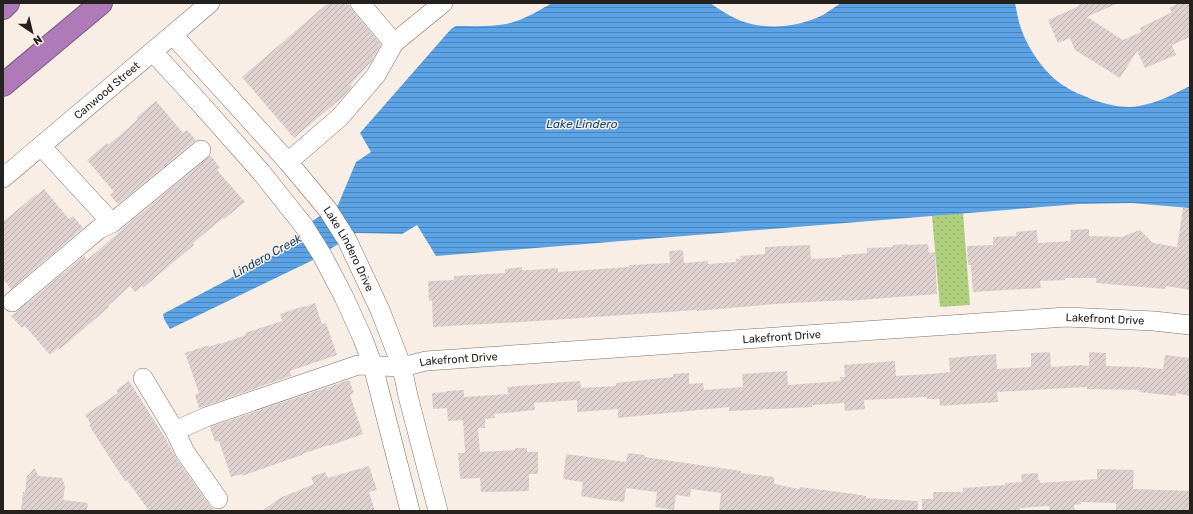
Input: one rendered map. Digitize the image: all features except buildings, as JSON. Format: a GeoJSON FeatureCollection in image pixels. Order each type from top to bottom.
{"type":"FeatureCollection","features":[{"type":"Feature","properties":{"kind":"highway"},"geometry":{"type":"LineString","coordinates":[[3,8],[8,3]]}},
{"type":"Feature","properties":{"kind":"highway"},"geometry":{"type":"LineString","coordinates":[[3,85],[101,3]]}},
{"type":"Feature","properties":{"kind":"street","name":"Canwood Street"},"geometry":{"type":"LineString","coordinates":[[3,178],[210,3]]}},
{"type":"Feature","properties":{"kind":"street"},"geometry":{"type":"LineString","coordinates":[[360,3],[394,44]]}},
{"type":"Feature","properties":{"kind":"street"},"geometry":{"type":"LineString","coordinates":[[288,162],[340,116],[376,75],[394,44],[443,3]]}},
{"type":"Feature","properties":{"kind":"street","name":"Lake Lindero Drive"},"geometry":{"type":"LineString","coordinates":[[173,35],[288,162],[328,210],[347,240],[380,310],[402,367],[408,396],[438,511]]}},
{"type":"Feature","properties":{"kind":"street"},"geometry":{"type":"LineString","coordinates":[[153,52],[261,172],[304,226],[322,255],[344,297],[363,339],[373,366],[410,511]]}},
{"type":"Feature","properties":{"kind":"street"},"geometry":{"type":"LineString","coordinates":[[198,101],[216,84]]}},
{"type":"Feature","properties":{"kind":"street"},"geometry":{"type":"LineString","coordinates":[[41,146],[112,223]]}},
{"type":"Feature","properties":{"kind":"street"},"geometry":{"type":"LineString","coordinates":[[12,302],[99,229],[112,223],[201,150]]}},
{"type":"Feature","properties":{"kind":"street","name":"Lakefront Drive"},"geometry":{"type":"LineString","coordinates":[[175,431],[206,417],[358,365],[402,367],[426,361],[1066,317],[1154,321],[1190,325]]}},
{"type":"Feature","properties":{"kind":"street"},"geometry":{"type":"LineString","coordinates":[[143,378],[175,431],[185,452],[218,499]]}},
{"type":"Feature","properties":{"kind":"green space"},"geometry":{"type":"Polygon","coordinates":[[[963,213],[970,305],[940,307],[932,216],[963,213]]]}},
{"type":"Feature","properties":{"kind":"water","name":"Lake Lindero"},"geometry":{"type":"Polygon","coordinates":[[[552,3],[710,3],[739,20],[760,26],[782,26],[793,25],[814,19],[841,3],[1015,3],[1018,18],[1025,37],[1042,66],[1058,82],[1075,92],[1108,104],[1133,107],[1146,105],[1190,86],[1190,208],[1132,203],[1079,204],[436,256],[417,225],[402,234],[356,233],[311,261],[170,329],[164,319],[163,314],[299,242],[312,221],[338,205],[356,162],[371,152],[360,133],[451,29],[456,26],[494,26],[512,23],[552,3]]]}},
{"type":"Feature","properties":{"kind":"water label","name":"Lindero Creek"},"geometry":{"type":"Point","coordinates":[267,256]}}]}
